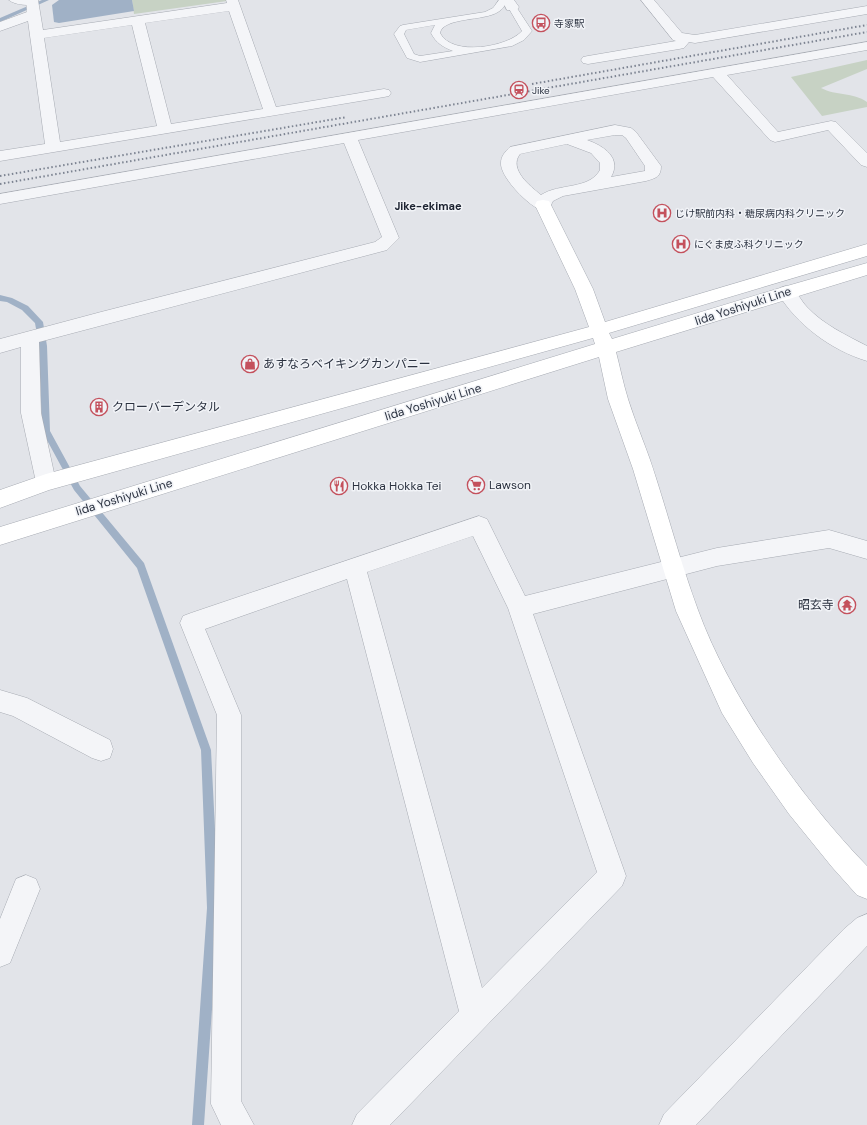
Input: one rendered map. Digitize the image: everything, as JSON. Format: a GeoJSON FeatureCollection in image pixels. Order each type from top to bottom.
{"type":"FeatureCollection","features":[{"type":"Feature","properties":{"kind":"main road"},"geometry":{"type":"LineString","coordinates":[[544,204],[584,289],[602,340],[618,399],[643,469],[672,568],[687,611],[707,657],[739,717],[762,754],[798,805],[841,858],[867,885]]}},
{"type":"Feature","properties":{"kind":"main road","name":"Iida Yoshiyuki Line"},"geometry":{"type":"LineString","coordinates":[[0,536],[602,340],[776,276],[867,250]]}},
{"type":"Feature","properties":{"kind":"main road","name":"Iida Yoshiyuki Line"},"geometry":{"type":"LineString","coordinates":[[0,499],[46,482],[602,340],[786,292],[867,269]]}},
{"type":"Feature","properties":{"kind":"street"},"geometry":{"type":"LineString","coordinates":[[647,0],[678,37],[694,39],[867,10]]}},
{"type":"Feature","properties":{"kind":"street"},"geometry":{"type":"LineString","coordinates":[[864,0],[867,3]]}},
{"type":"Feature","properties":{"kind":"street"},"geometry":{"type":"LineString","coordinates":[[38,35],[138,20],[233,3],[271,112]]}},
{"type":"Feature","properties":{"kind":"street"},"geometry":{"type":"LineString","coordinates":[[0,26],[33,5],[53,148]]}},
{"type":"Feature","properties":{"kind":"street"},"geometry":{"type":"LineString","coordinates":[[138,20],[164,128]]}},
{"type":"Feature","properties":{"kind":"street"},"geometry":{"type":"LineString","coordinates":[[588,60],[679,45],[686,38]]}},
{"type":"Feature","properties":{"kind":"street"},"geometry":{"type":"LineString","coordinates":[[0,199],[867,46]]}},
{"type":"Feature","properties":{"kind":"street"},"geometry":{"type":"LineString","coordinates":[[717,73],[775,137],[831,125],[867,162]]}},
{"type":"Feature","properties":{"kind":"street"},"geometry":{"type":"LineString","coordinates":[[0,156],[384,93]]}},
{"type":"Feature","properties":{"kind":"street"},"geometry":{"type":"LineString","coordinates":[[615,130],[626,131],[631,135],[654,168],[650,175],[554,194],[547,198],[544,204],[519,184],[508,165],[507,160],[510,154],[523,148],[566,140],[615,130]]}},
{"type":"Feature","properties":{"kind":"street"},"geometry":{"type":"LineString","coordinates":[[0,346],[381,246],[391,238],[349,137]]}},
{"type":"Feature","properties":{"kind":"street"},"geometry":{"type":"LineString","coordinates":[[566,140],[592,146],[598,150],[607,161],[608,172],[593,186]]}},
{"type":"Feature","properties":{"kind":"street"},"geometry":{"type":"LineString","coordinates":[[786,292],[801,312],[824,332],[867,354]]}},
{"type":"Feature","properties":{"kind":"street"},"geometry":{"type":"LineString","coordinates":[[30,338],[30,390],[34,436],[46,482]]}},
{"type":"Feature","properties":{"kind":"street"},"geometry":{"type":"LineString","coordinates":[[238,1125],[226,1104],[229,714],[191,623],[479,526],[519,608],[612,876],[368,1125]]}},
{"type":"Feature","properties":{"kind":"street"},"geometry":{"type":"LineString","coordinates":[[519,608],[717,557],[829,539],[867,550]]}},
{"type":"Feature","properties":{"kind":"street"},"geometry":{"type":"LineString","coordinates":[[355,568],[475,1016]]}},
{"type":"Feature","properties":{"kind":"street"},"geometry":{"type":"LineString","coordinates":[[0,702],[18,706],[101,749]]}},
{"type":"Feature","properties":{"kind":"street"},"geometry":{"type":"LineString","coordinates":[[0,953],[26,890]]}},
{"type":"Feature","properties":{"kind":"street"},"geometry":{"type":"LineString","coordinates":[[675,1125],[848,945],[867,928]]}},
{"type":"Feature","properties":{"kind":"lane"},"geometry":{"type":"LineString","coordinates":[[13,0],[33,5]]}},
{"type":"Feature","properties":{"kind":"lane"},"geometry":{"type":"LineString","coordinates":[[508,2],[526,28],[524,36],[509,44],[417,59],[410,56],[399,34],[403,28],[450,20],[492,12],[508,2]]}},
{"type":"Feature","properties":{"kind":"lane"},"geometry":{"type":"LineString","coordinates":[[450,20],[437,28],[436,32],[438,40],[446,46],[467,51]]}},
{"type":"Feature","properties":{"kind":"green space"},"geometry":{"type":"Polygon","coordinates":[[[132,0],[227,0],[227,1],[134,14],[132,0]]]}},
{"type":"Feature","properties":{"kind":"green space"},"geometry":{"type":"Polygon","coordinates":[[[867,60],[867,69],[821,88],[862,99],[867,102],[867,107],[822,116],[791,77],[867,60]]]}},
{"type":"Feature","properties":{"kind":"water"},"geometry":{"type":"Polygon","coordinates":[[[59,0],[132,0],[134,11],[59,23],[54,22],[52,5],[59,0]]]}},
{"type":"Feature","properties":{"kind":"waterway"},"geometry":{"type":"LineString","coordinates":[[0,20],[46,0]]}},
{"type":"Feature","properties":{"kind":"waterway"},"geometry":{"type":"LineString","coordinates":[[0,298],[9,300],[25,308],[39,322],[43,346],[46,431],[77,488],[141,566],[206,750],[213,908],[198,1125]]}},
{"type":"Feature","properties":{"kind":"railway"},"geometry":{"type":"LineString","coordinates":[[532,84],[867,25]]}},
{"type":"Feature","properties":{"kind":"railway"},"geometry":{"type":"LineString","coordinates":[[0,184],[867,32]]}},
{"type":"Feature","properties":{"kind":"railway"},"geometry":{"type":"LineString","coordinates":[[0,176],[347,117]]}},
{"type":"Feature","properties":{"kind":"place","name":"寺家駅"},"geometry":{"type":"Point","coordinates":[541,23]}},
{"type":"Feature","properties":{"kind":"place","name":"Jike"},"geometry":{"type":"Point","coordinates":[519,90]}},
{"type":"Feature","properties":{"kind":"place","name":"じけ駅前内科・糖尿病内科クリニック"},"geometry":{"type":"Point","coordinates":[662,213]}},
{"type":"Feature","properties":{"kind":"place","name":"にぐま皮ふ科クリニック"},"geometry":{"type":"Point","coordinates":[681,244]}},
{"type":"Feature","properties":{"kind":"place","name":"あすなろベイキングカンパニー"},"geometry":{"type":"Point","coordinates":[250,364]}},
{"type":"Feature","properties":{"kind":"place","name":"クローバーデンタル"},"geometry":{"type":"Point","coordinates":[99,407]}},
{"type":"Feature","properties":{"kind":"place","name":"Lawson"},"geometry":{"type":"Point","coordinates":[476,485]}},
{"type":"Feature","properties":{"kind":"place","name":"Hokka Hokka Tei"},"geometry":{"type":"Point","coordinates":[339,486]}},
{"type":"Feature","properties":{"kind":"place","name":"昭玄寺"},"geometry":{"type":"Point","coordinates":[847,605]}},
{"type":"Feature","properties":{"kind":"district","name":"Jike-ekimae"},"geometry":{"type":"Point","coordinates":[428,206]}}]}
